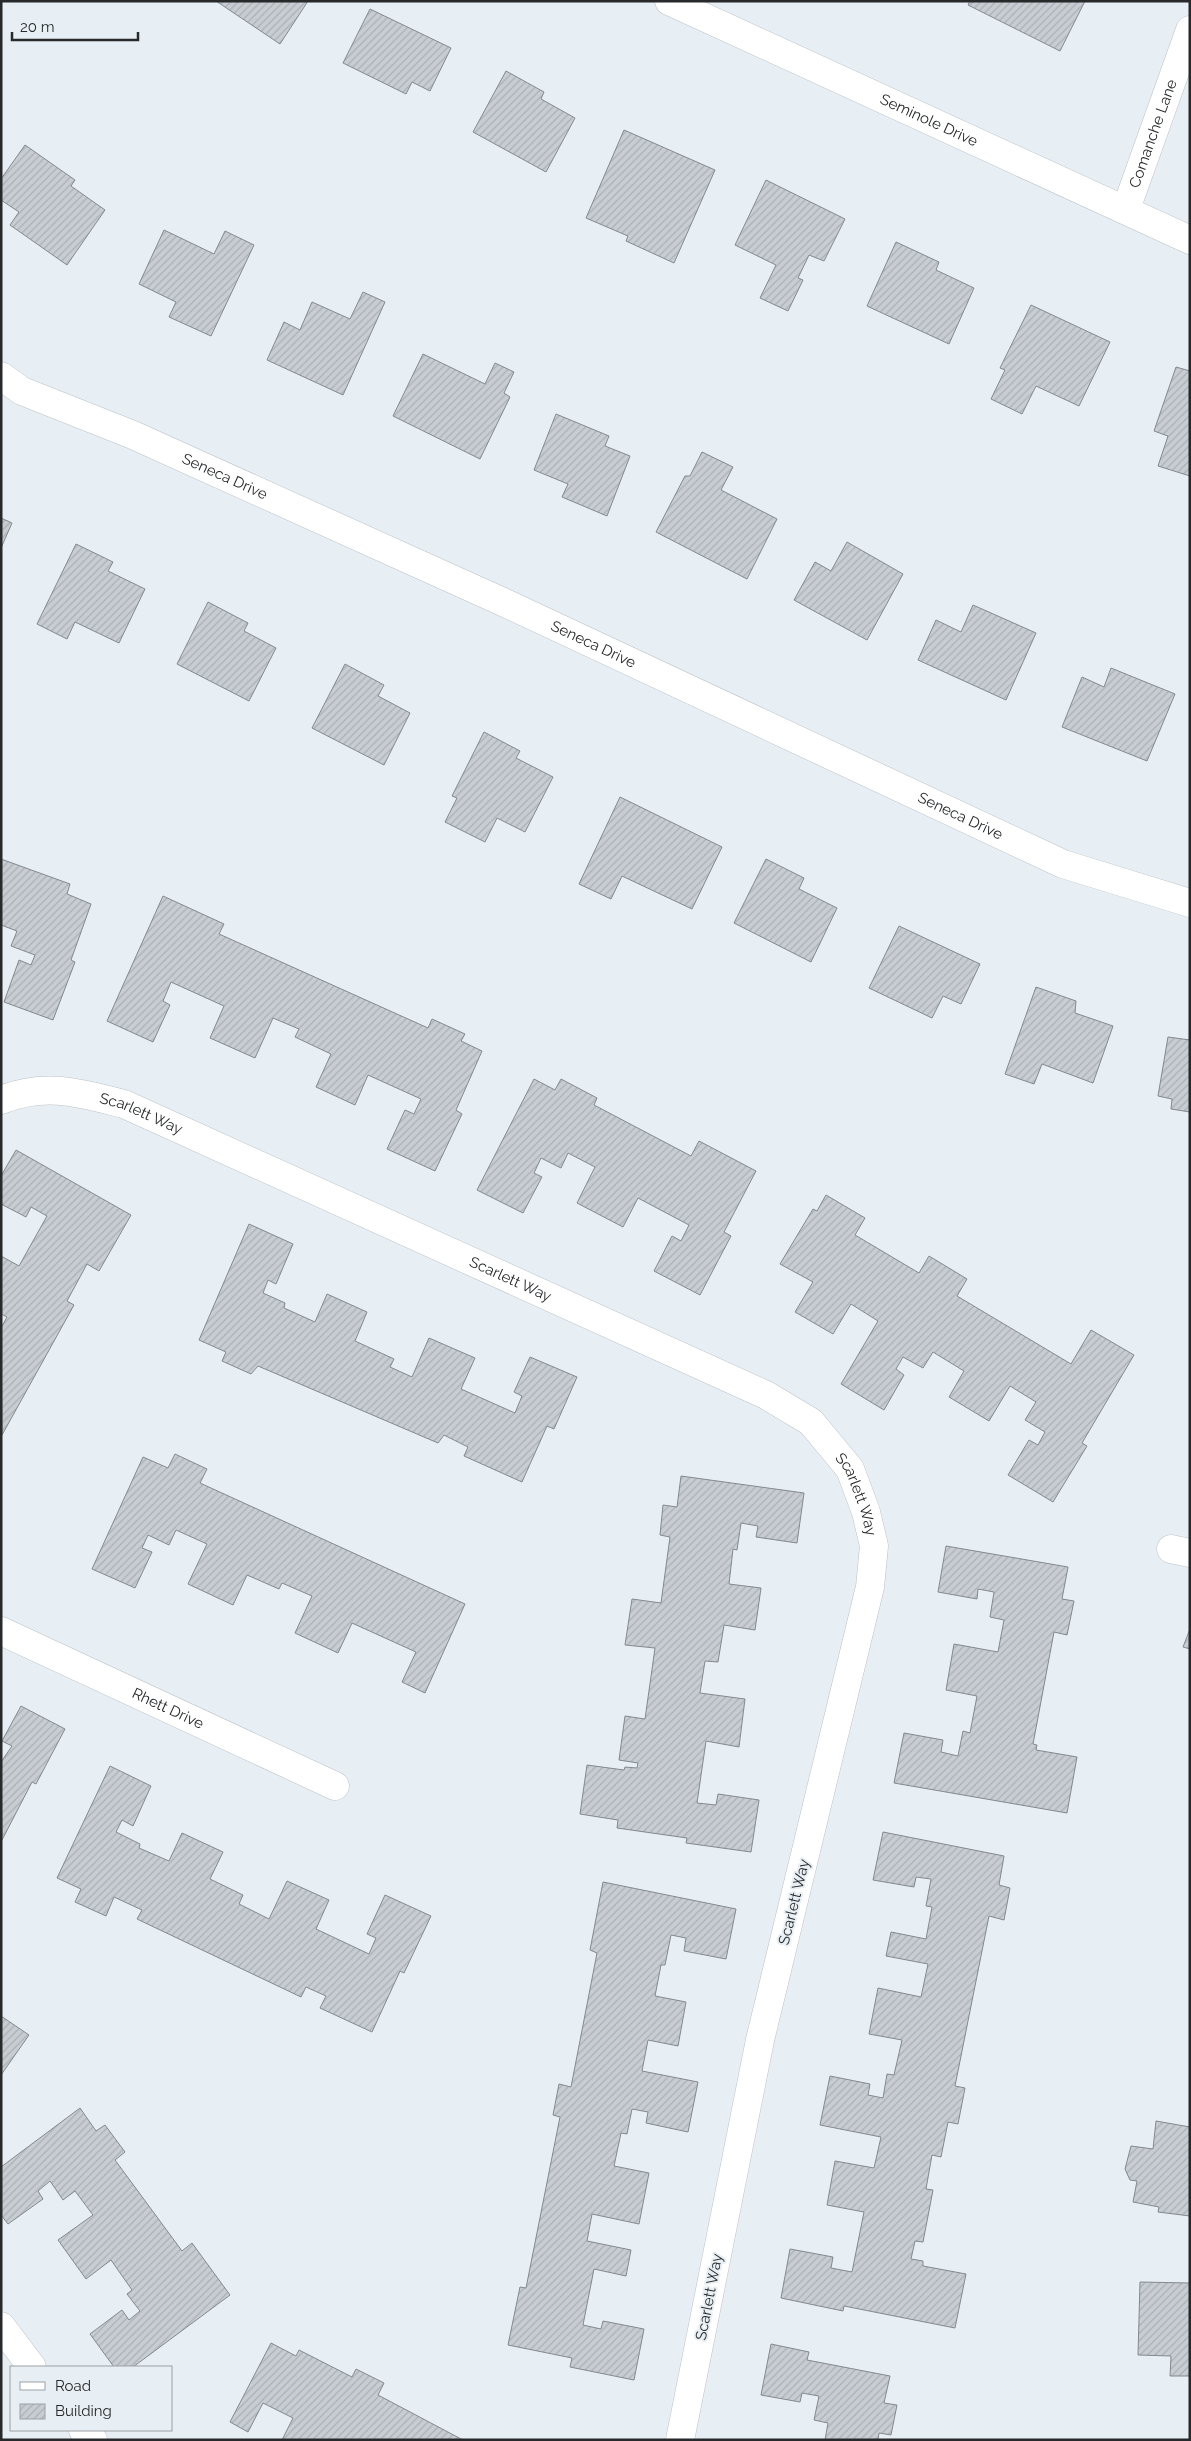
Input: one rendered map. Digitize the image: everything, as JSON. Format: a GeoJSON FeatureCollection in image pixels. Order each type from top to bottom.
{"type":"FeatureCollection","features":[{"type":"Feature","properties":{"kind":"street","name":"Seminole Drive"},"geometry":{"type":"LineString","coordinates":[[669,1],[1190,240]]}},
{"type":"Feature","properties":{"kind":"street","name":"Comanche Lane"},"geometry":{"type":"LineString","coordinates":[[1126,209],[1190,30]]}},
{"type":"Feature","properties":{"kind":"street","name":"Seneca Drive"},"geometry":{"type":"LineString","coordinates":[[1,376],[22,391],[133,435],[494,598],[1063,864],[1190,903]]}},
{"type":"Feature","properties":{"kind":"street","name":"Scarlett Way"},"geometry":{"type":"LineString","coordinates":[[1,1100],[22,1092],[66,1090],[124,1104],[766,1395],[811,1422],[850,1469],[866,1512],[874,1546],[870,1587],[760,2040],[680,2440]]}},
{"type":"Feature","properties":{"kind":"street","name":"Rhett Drive"},"geometry":{"type":"LineString","coordinates":[[1,1631],[335,1786]]}},
{"type":"Feature","properties":{"kind":"street"},"geometry":{"type":"LineString","coordinates":[[1,2326],[31,2366]]}},
{"type":"Feature","properties":{"kind":"street"},"geometry":{"type":"LineString","coordinates":[[83,2431],[93,2440]]}},
{"type":"Feature","properties":{"kind":"building"},"geometry":{"type":"Polygon","coordinates":[[[216,1],[308,1],[280,44],[216,1]]]}},
{"type":"Feature","properties":{"kind":"building"},"geometry":{"type":"Polygon","coordinates":[[[970,1],[1085,1],[1060,51],[968,5],[970,1]]]}},
{"type":"Feature","properties":{"kind":"building"},"geometry":{"type":"Polygon","coordinates":[[[370,9],[451,48],[430,91],[412,82],[406,94],[343,63],[370,9]]]}},
{"type":"Feature","properties":{"kind":"building"},"geometry":{"type":"Polygon","coordinates":[[[506,71],[544,92],[541,99],[575,118],[546,172],[473,132],[506,71]]]}},
{"type":"Feature","properties":{"kind":"building"},"geometry":{"type":"Polygon","coordinates":[[[624,130],[715,170],[674,263],[626,241],[628,236],[586,218],[624,130]]]}},
{"type":"Feature","properties":{"kind":"building"},"geometry":{"type":"Polygon","coordinates":[[[25,145],[75,180],[71,186],[105,210],[67,265],[10,225],[19,212],[1,200],[1,179],[25,145]]]}},
{"type":"Feature","properties":{"kind":"building"},"geometry":{"type":"Polygon","coordinates":[[[766,180],[845,219],[824,261],[809,255],[798,278],[803,280],[788,311],[760,298],[776,265],[735,245],[766,180]]]}},
{"type":"Feature","properties":{"kind":"building"},"geometry":{"type":"Polygon","coordinates":[[[164,230],[214,254],[225,231],[254,245],[211,336],[169,317],[176,302],[139,284],[164,230]]]}},
{"type":"Feature","properties":{"kind":"building"},"geometry":{"type":"Polygon","coordinates":[[[896,242],[939,262],[936,270],[974,288],[949,344],[867,306],[896,242]]]}},
{"type":"Feature","properties":{"kind":"building"},"geometry":{"type":"Polygon","coordinates":[[[363,292],[385,302],[343,395],[267,360],[284,322],[300,330],[312,302],[350,319],[363,292]]]}},
{"type":"Feature","properties":{"kind":"building"},"geometry":{"type":"Polygon","coordinates":[[[1031,305],[1110,342],[1079,406],[1036,386],[1022,414],[991,399],[1005,370],[1000,368],[1031,305]]]}},
{"type":"Feature","properties":{"kind":"building"},"geometry":{"type":"Polygon","coordinates":[[[423,354],[485,384],[495,363],[514,372],[504,393],[510,397],[480,459],[393,416],[423,354]]]}},
{"type":"Feature","properties":{"kind":"building"},"geometry":{"type":"Polygon","coordinates":[[[1176,367],[1190,371],[1190,476],[1158,466],[1168,436],[1154,431],[1176,367]]]}},
{"type":"Feature","properties":{"kind":"building"},"geometry":{"type":"Polygon","coordinates":[[[556,414],[609,436],[605,446],[630,456],[607,516],[562,497],[568,484],[534,470],[556,414]]]}},
{"type":"Feature","properties":{"kind":"building"},"geometry":{"type":"Polygon","coordinates":[[[702,452],[733,467],[721,490],[777,519],[747,579],[656,532],[685,476],[690,476],[702,452]]]}},
{"type":"Feature","properties":{"kind":"building"},"geometry":{"type":"Polygon","coordinates":[[[1,518],[12,523],[1,548],[1,518]]]}},
{"type":"Feature","properties":{"kind":"building"},"geometry":{"type":"Polygon","coordinates":[[[847,542],[903,574],[867,640],[794,600],[815,562],[831,571],[847,542]]]}},
{"type":"Feature","properties":{"kind":"building"},"geometry":{"type":"Polygon","coordinates":[[[76,544],[113,562],[108,571],[145,589],[119,643],[75,622],[67,639],[37,624],[76,544]]]}},
{"type":"Feature","properties":{"kind":"building"},"geometry":{"type":"Polygon","coordinates":[[[208,602],[248,623],[244,631],[276,648],[249,701],[177,664],[208,602]]]}},
{"type":"Feature","properties":{"kind":"building"},"geometry":{"type":"Polygon","coordinates":[[[973,605],[1036,633],[1006,700],[918,660],[936,620],[961,632],[973,605]]]}},
{"type":"Feature","properties":{"kind":"building"},"geometry":{"type":"Polygon","coordinates":[[[345,664],[384,685],[378,696],[410,713],[384,765],[312,728],[345,664]]]}},
{"type":"Feature","properties":{"kind":"building"},"geometry":{"type":"Polygon","coordinates":[[[1111,668],[1175,694],[1147,761],[1062,727],[1082,677],[1104,687],[1111,668]]]}},
{"type":"Feature","properties":{"kind":"building"},"geometry":{"type":"Polygon","coordinates":[[[484,732],[520,751],[516,758],[553,777],[525,832],[497,818],[485,842],[445,822],[457,798],[452,796],[484,732]]]}},
{"type":"Feature","properties":{"kind":"building"},"geometry":{"type":"Polygon","coordinates":[[[620,797],[722,847],[692,909],[622,876],[611,899],[579,884],[620,797]]]}},
{"type":"Feature","properties":{"kind":"building"},"geometry":{"type":"Polygon","coordinates":[[[1,859],[70,884],[67,894],[91,904],[71,960],[75,962],[53,1020],[4,1002],[19,960],[31,965],[35,955],[11,946],[17,931],[1,925],[1,859]]]}},
{"type":"Feature","properties":{"kind":"building"},"geometry":{"type":"Polygon","coordinates":[[[766,859],[804,878],[799,889],[837,908],[811,962],[734,923],[766,859]]]}},
{"type":"Feature","properties":{"kind":"building"},"geometry":{"type":"Polygon","coordinates":[[[163,896],[224,924],[219,934],[428,1028],[432,1019],[465,1034],[461,1041],[482,1051],[456,1110],[462,1114],[435,1171],[387,1149],[405,1110],[414,1114],[421,1099],[368,1075],[355,1105],[316,1087],[331,1054],[295,1037],[299,1029],[273,1018],[255,1058],[210,1038],[224,1006],[171,982],[163,1001],[170,1005],[153,1042],[107,1021],[163,896]]]}},
{"type":"Feature","properties":{"kind":"building"},"geometry":{"type":"Polygon","coordinates":[[[899,926],[980,964],[961,1004],[943,996],[932,1018],[869,988],[899,926]]]}},
{"type":"Feature","properties":{"kind":"building"},"geometry":{"type":"Polygon","coordinates":[[[1036,987],[1076,1001],[1075,1013],[1113,1026],[1093,1083],[1042,1064],[1034,1084],[1005,1074],[1036,987]]]}},
{"type":"Feature","properties":{"kind":"building"},"geometry":{"type":"Polygon","coordinates":[[[1168,1037],[1190,1040],[1190,1112],[1171,1109],[1172,1099],[1158,1096],[1168,1037]]]}},
{"type":"Feature","properties":{"kind":"building"},"geometry":{"type":"Polygon","coordinates":[[[534,1079],[555,1090],[561,1079],[597,1098],[594,1105],[691,1156],[699,1141],[756,1171],[724,1232],[731,1236],[700,1295],[654,1271],[672,1236],[681,1241],[689,1225],[638,1198],[623,1227],[577,1203],[595,1167],[568,1153],[561,1168],[541,1158],[534,1173],[542,1177],[523,1213],[477,1190],[534,1079]]]}},
{"type":"Feature","properties":{"kind":"building"},"geometry":{"type":"Polygon","coordinates":[[[16,1150],[131,1215],[99,1271],[87,1264],[67,1301],[74,1305],[2,1435],[1,1328],[7,1317],[1,1314],[1,1256],[19,1266],[47,1216],[31,1207],[26,1217],[1,1204],[1,1176],[16,1150]]]}},
{"type":"Feature","properties":{"kind":"building"},"geometry":{"type":"Polygon","coordinates":[[[826,1195],[865,1218],[855,1235],[919,1273],[929,1256],[967,1279],[957,1296],[1071,1364],[1091,1330],[1134,1355],[1082,1443],[1087,1446],[1053,1502],[1008,1475],[1029,1440],[1038,1445],[1045,1432],[1025,1420],[1036,1402],[1010,1386],[989,1421],[949,1397],[964,1371],[933,1352],[923,1368],[903,1357],[896,1369],[904,1375],[884,1410],[841,1384],[878,1321],[851,1304],[833,1334],[795,1312],[813,1282],[780,1264],[813,1209],[817,1211],[826,1195]]]}},
{"type":"Feature","properties":{"kind":"building"},"geometry":{"type":"Polygon","coordinates":[[[249,1224],[293,1244],[276,1284],[268,1280],[263,1293],[285,1303],[284,1308],[315,1322],[327,1294],[367,1312],[355,1341],[394,1359],[390,1367],[412,1377],[429,1338],[475,1358],[461,1389],[515,1413],[522,1396],[514,1392],[530,1357],[577,1377],[554,1429],[547,1426],[522,1482],[464,1456],[468,1447],[444,1435],[438,1443],[258,1366],[251,1374],[222,1361],[226,1352],[199,1340],[249,1224]]]}},
{"type":"Feature","properties":{"kind":"building"},"geometry":{"type":"Polygon","coordinates":[[[175,1454],[207,1469],[200,1483],[465,1604],[425,1693],[402,1682],[416,1652],[352,1623],[338,1653],[295,1633],[312,1596],[282,1583],[279,1589],[247,1575],[233,1605],[188,1584],[207,1544],[176,1530],[169,1545],[148,1535],[142,1548],[152,1552],[135,1588],[92,1569],[143,1457],[168,1468],[175,1454]]]}},
{"type":"Feature","properties":{"kind":"building"},"geometry":{"type":"Polygon","coordinates":[[[681,1476],[804,1493],[797,1543],[756,1537],[758,1526],[741,1523],[737,1550],[733,1549],[729,1584],[761,1588],[755,1630],[724,1625],[718,1662],[705,1661],[700,1693],[745,1699],[739,1747],[706,1741],[697,1803],[716,1805],[718,1794],[759,1800],[751,1852],[686,1843],[687,1838],[617,1828],[618,1820],[580,1814],[587,1765],[624,1770],[625,1767],[637,1768],[638,1763],[619,1760],[625,1716],[645,1719],[655,1648],[625,1645],[632,1599],[661,1603],[670,1537],[660,1535],[663,1505],[677,1507],[681,1476]]]}},
{"type":"Feature","properties":{"kind":"building"},"geometry":{"type":"Polygon","coordinates":[[[946,1546],[1068,1567],[1062,1599],[1074,1601],[1067,1635],[1054,1632],[1033,1744],[1037,1745],[1036,1750],[1077,1757],[1067,1813],[894,1783],[904,1733],[943,1740],[941,1752],[958,1756],[963,1731],[970,1733],[977,1696],[946,1690],[954,1644],[998,1652],[1004,1620],[990,1617],[994,1592],[978,1589],[977,1599],[938,1592],[946,1546]]]}},
{"type":"Feature","properties":{"kind":"building"},"geometry":{"type":"Polygon","coordinates":[[[1190,1629],[1190,1649],[1183,1647],[1190,1629]]]}},
{"type":"Feature","properties":{"kind":"building"},"geometry":{"type":"Polygon","coordinates":[[[21,1706],[65,1729],[36,1784],[32,1782],[2,1840],[1,1762],[12,1746],[2,1741],[21,1706]]]}},
{"type":"Feature","properties":{"kind":"building"},"geometry":{"type":"Polygon","coordinates":[[[110,1766],[151,1786],[133,1826],[122,1820],[116,1832],[140,1844],[139,1848],[169,1861],[182,1833],[223,1852],[210,1879],[243,1895],[239,1904],[269,1919],[287,1881],[329,1900],[316,1929],[369,1954],[376,1938],[367,1934],[385,1895],[431,1916],[404,1973],[400,1971],[372,2032],[320,2008],[326,1996],[306,1987],[301,1997],[137,1919],[142,1910],[114,1897],[106,1916],[75,1902],[81,1889],[57,1878],[110,1766]]]}},
{"type":"Feature","properties":{"kind":"building"},"geometry":{"type":"Polygon","coordinates":[[[883,1832],[1004,1856],[999,1885],[1010,1888],[1004,1920],[989,1916],[955,2086],[965,2088],[958,2124],[948,2122],[941,2157],[932,2155],[926,2189],[933,2190],[923,2242],[915,2241],[911,2259],[923,2261],[923,2266],[966,2274],[955,2328],[844,2306],[843,2311],[781,2298],[790,2249],[833,2257],[831,2268],[852,2272],[864,2212],[827,2205],[835,2161],[874,2168],[881,2137],[820,2125],[830,2076],[870,2084],[868,2095],[883,2098],[887,2074],[894,2075],[902,2040],[869,2034],[878,1988],[921,1997],[928,1964],[886,1956],[891,1932],[926,1939],[932,1907],[926,1906],[931,1879],[916,1877],[914,1887],[873,1880],[883,1832]]]}},
{"type":"Feature","properties":{"kind":"building"},"geometry":{"type":"Polygon","coordinates":[[[603,1882],[736,1909],[726,1959],[684,1951],[686,1938],[671,1935],[665,1965],[661,1965],[655,1996],[686,2002],[678,2046],[648,2040],[642,2071],[698,2082],[688,2132],[646,2123],[648,2112],[632,2109],[627,2134],[621,2133],[614,2166],[649,2173],[639,2224],[592,2214],[587,2241],[631,2250],[626,2276],[594,2269],[583,2325],[601,2329],[603,2321],[644,2329],[634,2380],[570,2367],[572,2358],[508,2345],[520,2287],[526,2288],[560,2117],[553,2115],[559,2084],[571,2087],[597,1953],[590,1950],[603,1882]]]}},
{"type":"Feature","properties":{"kind":"building"},"geometry":{"type":"Polygon","coordinates":[[[1,2016],[29,2035],[1,2075],[1,2016]]]}},
{"type":"Feature","properties":{"kind":"building"},"geometry":{"type":"Polygon","coordinates":[[[80,2108],[96,2131],[105,2125],[125,2152],[115,2160],[182,2251],[192,2243],[230,2295],[134,2366],[113,2366],[90,2334],[122,2310],[129,2320],[140,2311],[127,2294],[132,2290],[111,2260],[86,2279],[58,2240],[93,2215],[75,2191],[63,2200],[50,2181],[38,2191],[43,2199],[8,2224],[1,2215],[1,2167],[80,2108]]]}},
{"type":"Feature","properties":{"kind":"building"},"geometry":{"type":"Polygon","coordinates":[[[1156,2121],[1190,2127],[1190,2216],[1158,2212],[1159,2207],[1133,2202],[1137,2181],[1130,2180],[1125,2169],[1131,2146],[1153,2149],[1156,2121]]]}},
{"type":"Feature","properties":{"kind":"building"},"geometry":{"type":"Polygon","coordinates":[[[1140,2282],[1190,2283],[1190,2376],[1170,2376],[1171,2356],[1138,2355],[1140,2282]]]}},
{"type":"Feature","properties":{"kind":"building"},"geometry":{"type":"Polygon","coordinates":[[[271,2343],[296,2356],[299,2350],[352,2377],[356,2369],[384,2383],[378,2395],[463,2440],[282,2440],[293,2418],[263,2403],[248,2432],[230,2422],[271,2343]]]}},
{"type":"Feature","properties":{"kind":"building"},"geometry":{"type":"Polygon","coordinates":[[[771,2344],[809,2352],[807,2360],[890,2376],[884,2403],[897,2405],[891,2435],[879,2433],[878,2440],[825,2440],[828,2423],[814,2420],[819,2396],[802,2393],[800,2402],[761,2395],[771,2344]]]}}]}
